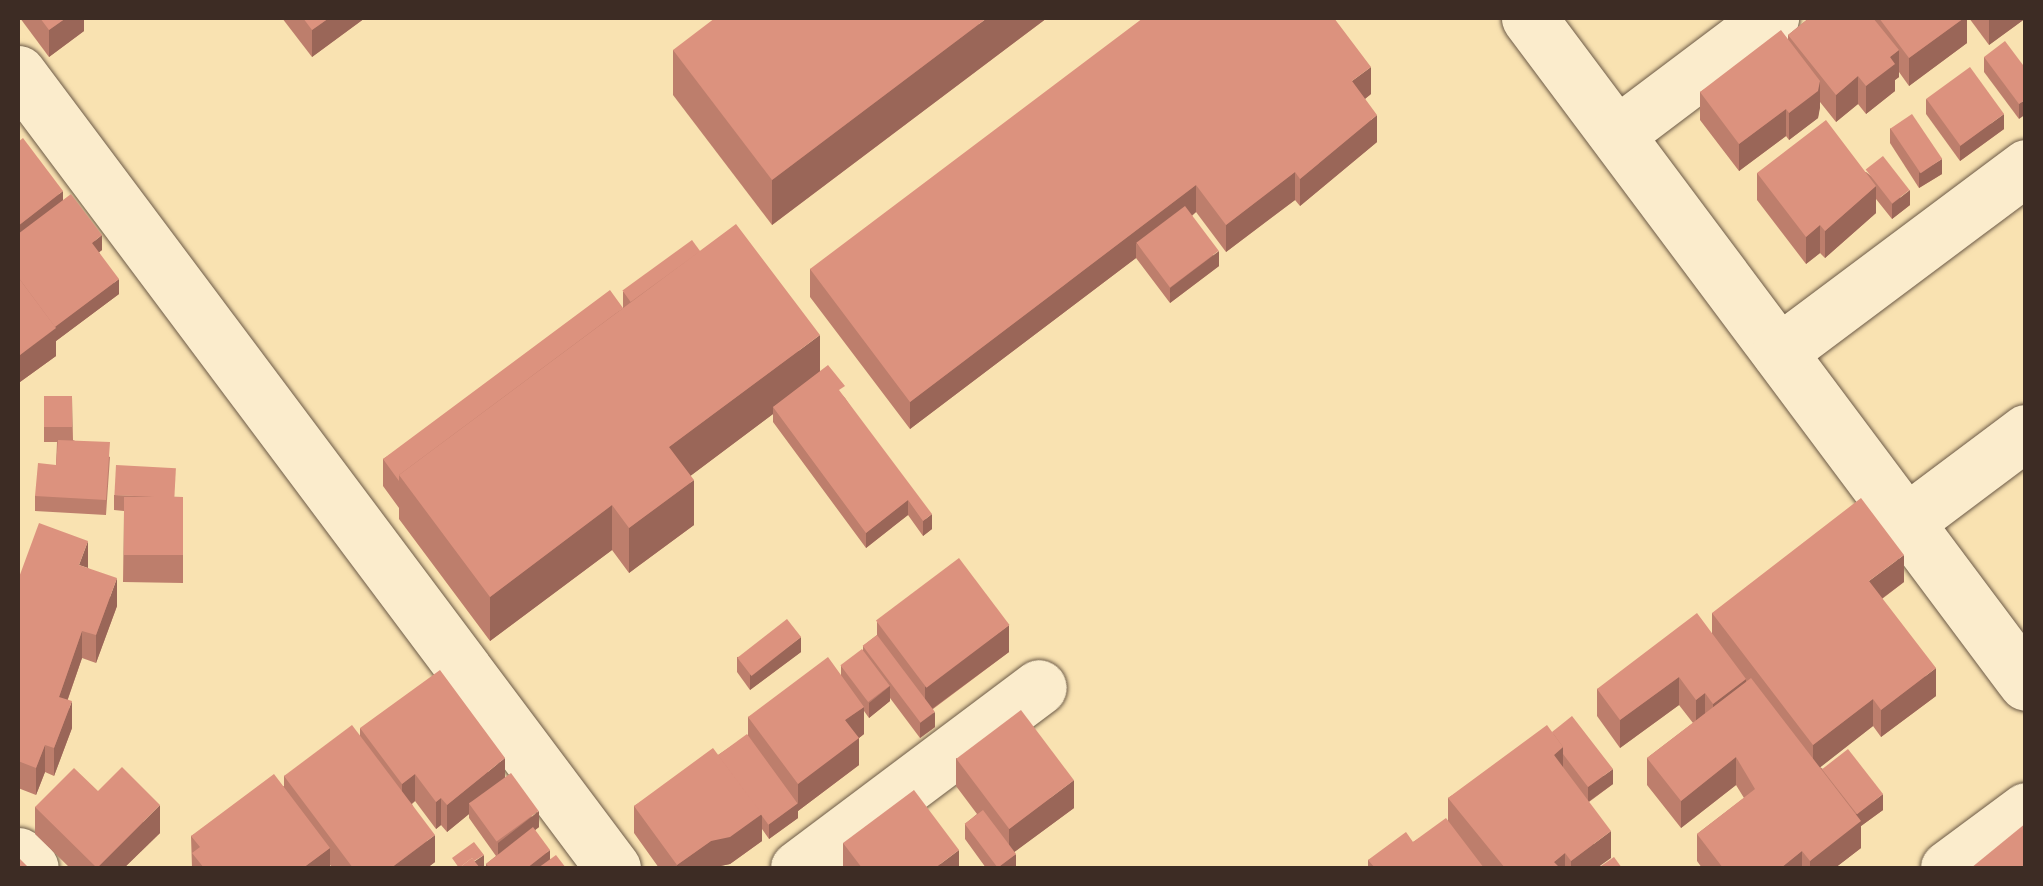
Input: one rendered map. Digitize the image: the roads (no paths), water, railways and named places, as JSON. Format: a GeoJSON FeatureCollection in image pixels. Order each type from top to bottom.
{"type":"FeatureCollection","features":[{"type":"Feature","properties":{"kind":"street"},"geometry":{"type":"LineString","coordinates":[[1529,18],[2026,683]]}},
{"type":"Feature","properties":{"kind":"street"},"geometry":{"type":"LineString","coordinates":[[1617,134],[1770,18]]}},
{"type":"Feature","properties":{"kind":"street"},"geometry":{"type":"LineString","coordinates":[[18,73],[613,868]]}},
{"type":"Feature","properties":{"kind":"street"},"geometry":{"type":"LineString","coordinates":[[1779,352],[2026,167]]}},
{"type":"Feature","properties":{"kind":"street"},"geometry":{"type":"LineString","coordinates":[[1906,522],[2026,432]]}},
{"type":"Feature","properties":{"kind":"street"},"geometry":{"type":"LineString","coordinates":[[798,868],[1039,687]]}},
{"type":"Feature","properties":{"kind":"street"},"geometry":{"type":"LineString","coordinates":[[1948,868],[2026,810]]}},
{"type":"Feature","properties":{"kind":"street"},"geometry":{"type":"LineString","coordinates":[[18,855],[31,868]]}}]}
